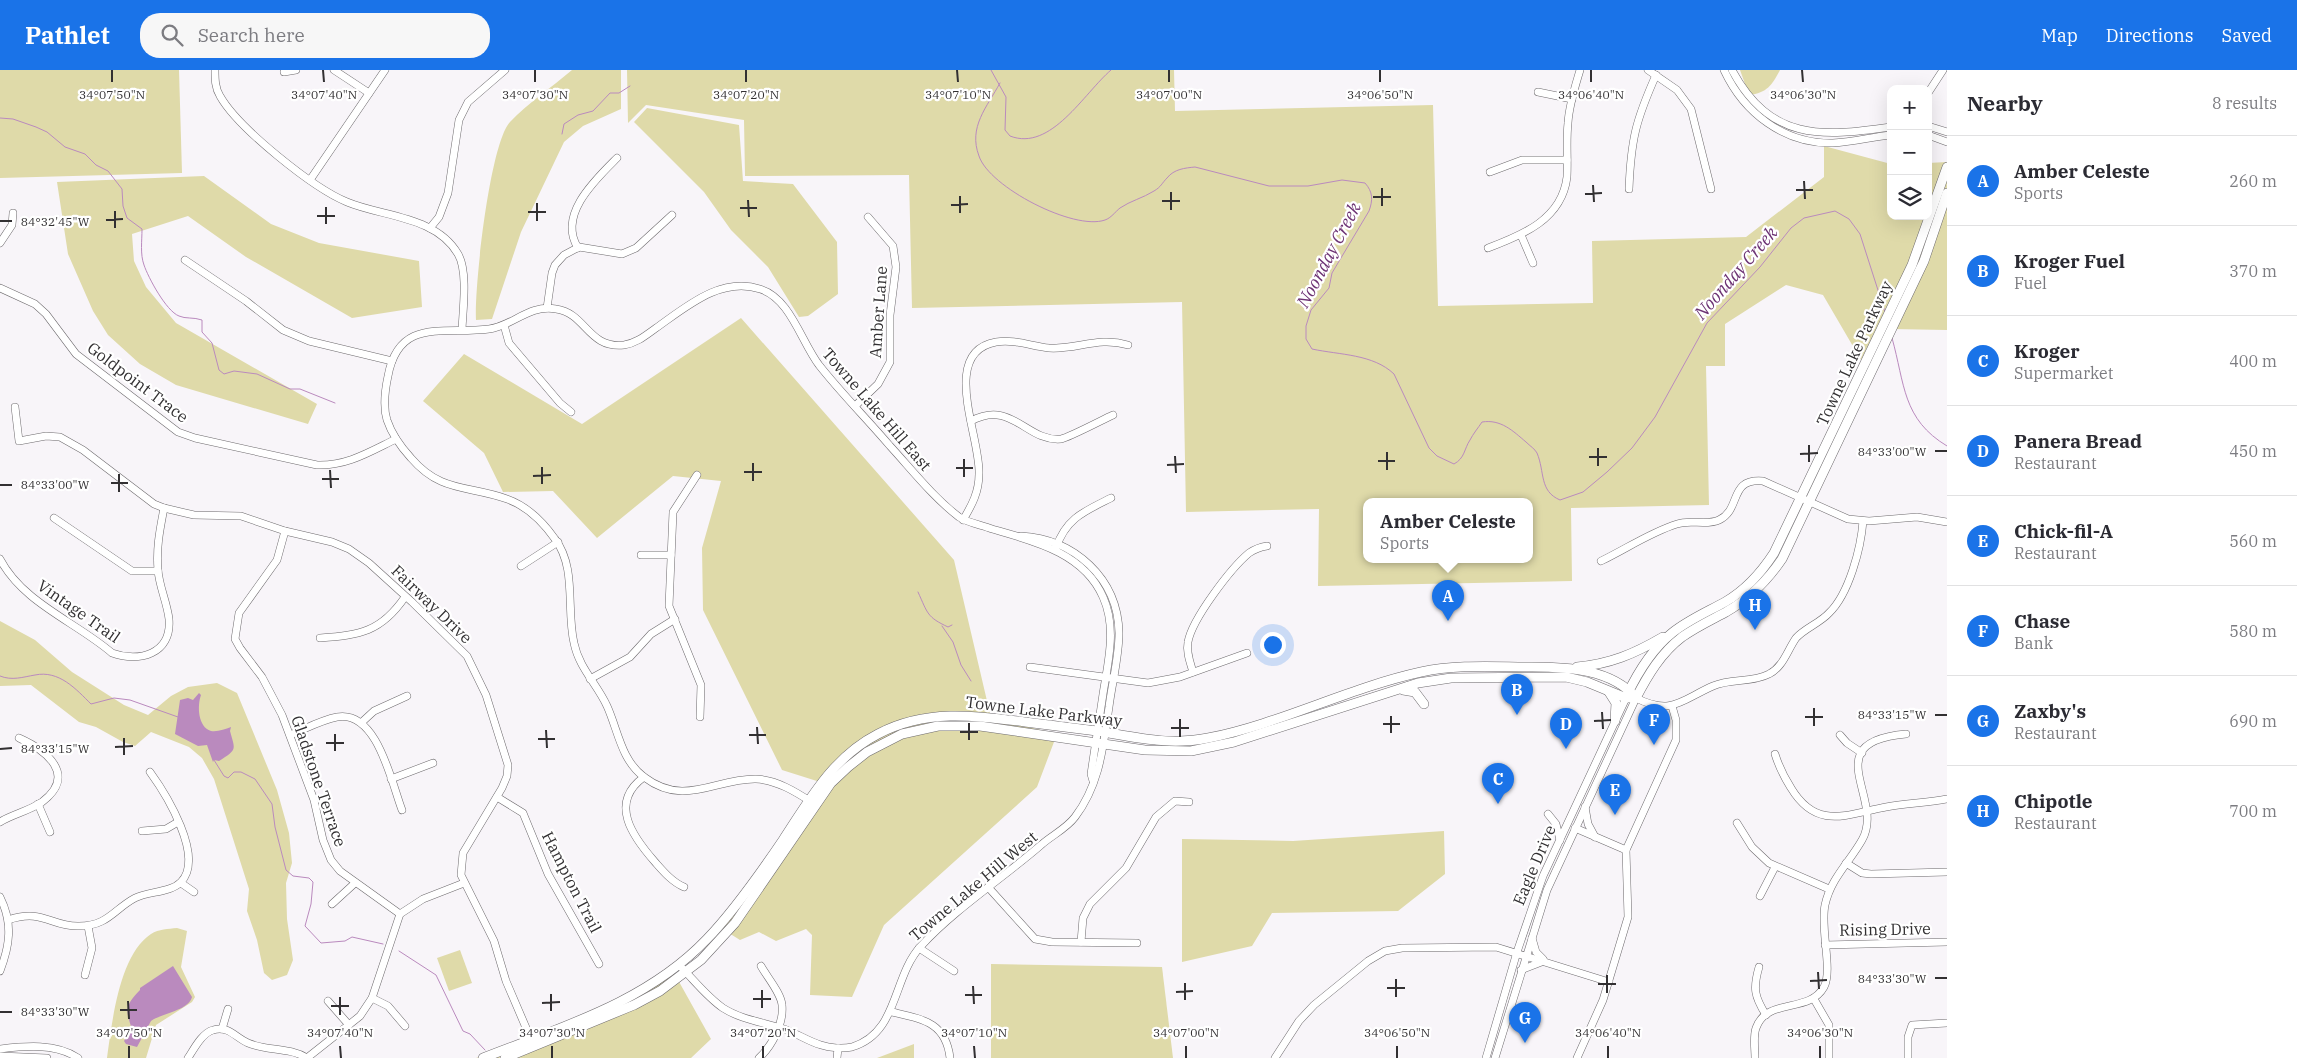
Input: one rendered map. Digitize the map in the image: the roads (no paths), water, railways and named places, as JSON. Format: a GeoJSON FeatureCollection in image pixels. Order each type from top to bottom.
{"type":"FeatureCollection","features":[{"type":"Feature","properties":{"kind":"main road","name":"Towne Lake Parkway"},"geometry":{"type":"LineString","coordinates":[[483,1058],[532,1043],[634,1005],[660,990],[683,969],[701,960],[735,923],[840,760],[877,734],[912,720],[944,715],[976,715],[1156,741],[1202,739],[1234,732],[1424,672],[1460,668],[1569,668],[1601,676],[1636,698],[1650,672],[1670,647],[1696,627],[1737,605],[1768,577],[1788,547],[1805,501],[1924,236],[1947,167]]}},
{"type":"Feature","properties":{"kind":"main road","name":"Towne Lake Parkway"},"geometry":{"type":"LineString","coordinates":[[1628,694],[1650,656],[1680,627],[1726,601],[1755,578],[1778,547],[1805,501],[1877,361],[1930,246],[1947,193]]}},
{"type":"Feature","properties":{"kind":"main road"},"geometry":{"type":"LineString","coordinates":[[1569,668],[1620,660],[1680,627]]}},
{"type":"Feature","properties":{"kind":"main road","name":"Towne Lake Parkway"},"geometry":{"type":"LineString","coordinates":[[813,802],[848,767],[867,752],[902,734],[938,726],[980,726],[1158,751],[1201,749],[1234,742],[1395,690],[1425,682],[1451,678],[1548,677],[1576,679],[1607,690],[1628,694]]}},
{"type":"Feature","properties":{"kind":"main road"},"geometry":{"type":"LineString","coordinates":[[1395,690],[1415,692],[1424,704]]}},
{"type":"Feature","properties":{"kind":"main road"},"geometry":{"type":"LineString","coordinates":[[1607,690],[1616,703],[1615,721]]}},
{"type":"Feature","properties":{"kind":"main road","name":"Towne Lake Parkway"},"geometry":{"type":"LineString","coordinates":[[505,1058],[532,1043]]}},
{"type":"Feature","properties":{"kind":"street"},"geometry":{"type":"LineString","coordinates":[[215,70],[216,85],[225,105],[282,160],[310,180],[347,202],[430,228],[451,244],[462,261],[462,329]]}},
{"type":"Feature","properties":{"kind":"street"},"geometry":{"type":"LineString","coordinates":[[284,72],[296,70]]}},
{"type":"Feature","properties":{"kind":"street"},"geometry":{"type":"LineString","coordinates":[[334,70],[369,93]]}},
{"type":"Feature","properties":{"kind":"street"},"geometry":{"type":"LineString","coordinates":[[310,180],[385,70]]}},
{"type":"Feature","properties":{"kind":"street"},"geometry":{"type":"LineString","coordinates":[[430,228],[439,217],[448,194],[458,120],[468,102],[505,70]]}},
{"type":"Feature","properties":{"kind":"street"},"geometry":{"type":"LineString","coordinates":[[1488,248],[1522,235],[1546,219],[1561,198],[1566,179],[1568,122],[1580,70]]}},
{"type":"Feature","properties":{"kind":"street"},"geometry":{"type":"LineString","coordinates":[[1648,70],[1677,90],[1691,109],[1711,189]]}},
{"type":"Feature","properties":{"kind":"street"},"geometry":{"type":"LineString","coordinates":[[1724,70],[1735,91],[1754,112],[1769,125],[1794,137],[1830,143],[1887,136]]}},
{"type":"Feature","properties":{"kind":"street"},"geometry":{"type":"LineString","coordinates":[[1732,70],[1755,104],[1774,118],[1791,126],[1818,133],[1831,134],[1887,127]]}},
{"type":"Feature","properties":{"kind":"street"},"geometry":{"type":"LineString","coordinates":[[1932,87],[1943,70]]}},
{"type":"Feature","properties":{"kind":"street"},"geometry":{"type":"LineString","coordinates":[[1629,189],[1630,148],[1634,127],[1656,75]]}},
{"type":"Feature","properties":{"kind":"street"},"geometry":{"type":"LineString","coordinates":[[1538,92],[1572,100]]}},
{"type":"Feature","properties":{"kind":"street"},"geometry":{"type":"LineString","coordinates":[[1932,127],[1947,132]]}},
{"type":"Feature","properties":{"kind":"street"},"geometry":{"type":"LineString","coordinates":[[1932,136],[1947,142]]}},
{"type":"Feature","properties":{"kind":"street"},"geometry":{"type":"LineString","coordinates":[[578,248],[573,240],[571,229],[582,197],[617,158]]}},
{"type":"Feature","properties":{"kind":"street"},"geometry":{"type":"LineString","coordinates":[[1490,172],[1522,160],[1567,160]]}},
{"type":"Feature","properties":{"kind":"street"},"geometry":{"type":"LineString","coordinates":[[0,243],[12,224],[13,213]]}},
{"type":"Feature","properties":{"kind":"street"},"geometry":{"type":"LineString","coordinates":[[547,308],[555,265],[564,255],[578,248],[589,247],[622,254],[636,248],[672,215]]}},
{"type":"Feature","properties":{"kind":"street","name":"Amber Lane"},"geometry":{"type":"LineString","coordinates":[[855,406],[878,384],[890,362],[890,315],[896,267],[893,246],[868,217]]}},
{"type":"Feature","properties":{"kind":"street"},"geometry":{"type":"LineString","coordinates":[[1522,235],[1533,263]]}},
{"type":"Feature","properties":{"kind":"street"},"geometry":{"type":"LineString","coordinates":[[185,260],[246,300],[282,330],[309,341],[392,361]]}},
{"type":"Feature","properties":{"kind":"street","name":"Towne Lake Hill East"},"geometry":{"type":"LineString","coordinates":[[813,802],[786,786],[768,780],[737,780],[690,792],[671,790],[644,777],[623,750],[608,708],[581,664],[573,642],[566,562],[558,542],[544,525],[520,505],[506,499],[441,483],[427,475],[396,439],[386,417],[384,404],[388,371],[395,354],[412,336],[430,330],[490,329],[504,325],[528,311],[547,308],[564,310],[573,315],[596,339],[603,343],[619,345],[641,339],[720,287],[742,285],[759,288],[778,300],[808,350],[855,406],[917,477],[963,520],[1056,547],[1081,567],[1103,596],[1108,613],[1111,637],[1109,678],[1099,744]]}},
{"type":"Feature","properties":{"kind":"street","name":"Goldpoint Trace"},"geometry":{"type":"LineString","coordinates":[[0,288],[35,304],[46,314],[76,354],[178,432],[195,438],[317,465],[332,465],[350,461],[396,439]]}},
{"type":"Feature","properties":{"kind":"street"},"geometry":{"type":"LineString","coordinates":[[504,325],[509,343],[560,403],[571,412]]}},
{"type":"Feature","properties":{"kind":"street"},"geometry":{"type":"LineString","coordinates":[[963,520],[974,501],[979,481],[978,454],[965,387],[966,373],[970,360],[985,346],[1005,341],[1052,348],[1099,341],[1128,345]]}},
{"type":"Feature","properties":{"kind":"street","name":"Fairway Drive"},"geometry":{"type":"LineString","coordinates":[[15,407],[20,441],[46,436],[60,437],[83,450],[154,504],[194,515],[241,516],[285,531],[332,542],[349,549],[369,563],[443,631],[473,667],[486,695],[508,766],[507,776],[463,853],[461,865],[464,883],[494,941],[506,982],[532,1043]]}},
{"type":"Feature","properties":{"kind":"street"},"geometry":{"type":"LineString","coordinates":[[971,421],[989,416],[1009,416],[1040,435],[1060,439],[1074,435],[1113,414]]}},
{"type":"Feature","properties":{"kind":"street"},"geometry":{"type":"LineString","coordinates":[[697,475],[673,512],[669,606],[701,685],[700,717]]}},
{"type":"Feature","properties":{"kind":"street"},"geometry":{"type":"LineString","coordinates":[[1602,561],[1676,524],[1719,520],[1727,513],[1742,485],[1749,481],[1763,481],[1841,517],[1863,521],[1913,517],[1947,522]]}},
{"type":"Feature","properties":{"kind":"street"},"geometry":{"type":"LineString","coordinates":[[1056,547],[1064,529],[1072,521],[1111,498]]}},
{"type":"Feature","properties":{"kind":"street","name":"Vintage Trail"},"geometry":{"type":"LineString","coordinates":[[0,559],[7,572],[25,591],[112,653],[134,658],[144,657],[160,647],[168,629],[169,620],[158,571],[157,549],[164,508]]}},
{"type":"Feature","properties":{"kind":"street"},"geometry":{"type":"LineString","coordinates":[[54,518],[132,571],[158,571]]}},
{"type":"Feature","properties":{"kind":"street"},"geometry":{"type":"LineString","coordinates":[[1636,698],[1658,707],[1672,706],[1720,684],[1757,678],[1770,674],[1778,668],[1796,639],[1830,612],[1837,603],[1858,555],[1863,521]]}},
{"type":"Feature","properties":{"kind":"street","name":"Gladstone Terrace"},"geometry":{"type":"LineString","coordinates":[[285,531],[277,560],[239,613],[236,639],[272,692],[290,735],[318,815],[326,851],[340,871],[400,914]]}},
{"type":"Feature","properties":{"kind":"street"},"geometry":{"type":"LineString","coordinates":[[521,566],[558,542]]}},
{"type":"Feature","properties":{"kind":"street"},"geometry":{"type":"LineString","coordinates":[[1193,672],[1188,654],[1188,641],[1200,616],[1235,567],[1249,553],[1267,546]]}},
{"type":"Feature","properties":{"kind":"street"},"geometry":{"type":"LineString","coordinates":[[641,555],[671,555]]}},
{"type":"Feature","properties":{"kind":"street"},"geometry":{"type":"LineString","coordinates":[[320,638],[364,633],[377,626],[405,597]]}},
{"type":"Feature","properties":{"kind":"street"},"geometry":{"type":"LineString","coordinates":[[590,679],[630,657],[651,634],[674,619]]}},
{"type":"Feature","properties":{"kind":"street"},"geometry":{"type":"LineString","coordinates":[[1030,667],[1148,683],[1169,680],[1246,653]]}},
{"type":"Feature","properties":{"kind":"street","name":"Eagle Drive"},"geometry":{"type":"LineString","coordinates":[[1486,1058],[1516,952],[1543,876],[1628,694]]}},
{"type":"Feature","properties":{"kind":"street"},"geometry":{"type":"LineString","coordinates":[[362,722],[374,711],[407,696]]}},
{"type":"Feature","properties":{"kind":"street","name":"Eagle Drive"},"geometry":{"type":"LineString","coordinates":[[1495,1058],[1547,890],[1636,698]]}},
{"type":"Feature","properties":{"kind":"street"},"geometry":{"type":"LineString","coordinates":[[1577,1058],[1599,1010],[1628,918],[1629,900],[1626,850],[1676,740],[1676,720],[1672,706]]}},
{"type":"Feature","properties":{"kind":"street"},"geometry":{"type":"LineString","coordinates":[[290,735],[335,717],[351,718],[362,722],[370,730],[377,742],[402,810]]}},
{"type":"Feature","properties":{"kind":"street"},"geometry":{"type":"LineString","coordinates":[[1755,1058],[1756,1030],[1761,1018],[1778,1008],[1814,999],[1824,986],[1827,977],[1823,918],[1829,889],[1864,837],[1866,810],[1858,773],[1862,753],[1876,739],[1906,734]]}},
{"type":"Feature","properties":{"kind":"street"},"geometry":{"type":"LineString","coordinates":[[1840,735],[1862,753]]}},
{"type":"Feature","properties":{"kind":"street"},"geometry":{"type":"LineString","coordinates":[[0,822],[38,804],[51,792],[57,782],[58,776],[54,766],[43,750],[19,738]]}},
{"type":"Feature","properties":{"kind":"street","name":"Towne Lake Hill West"},"geometry":{"type":"LineString","coordinates":[[683,969],[712,1000],[726,1010],[821,1045],[838,1048],[850,1047],[867,1040],[892,1012],[907,968],[919,948],[988,887],[1068,826],[1080,810],[1093,781],[1098,775],[1099,744]]}},
{"type":"Feature","properties":{"kind":"street"},"geometry":{"type":"LineString","coordinates":[[1775,754],[1779,767],[1796,796],[1811,811],[1830,817],[1947,799]]}},
{"type":"Feature","properties":{"kind":"street"},"geometry":{"type":"LineString","coordinates":[[390,779],[433,763]]}},
{"type":"Feature","properties":{"kind":"street"},"geometry":{"type":"LineString","coordinates":[[8,920],[34,915],[44,916],[71,926],[88,926],[114,915],[138,896],[166,890],[181,883],[190,866],[190,855],[178,822],[160,786],[150,772]]}},
{"type":"Feature","properties":{"kind":"street"},"geometry":{"type":"LineString","coordinates":[[644,777],[634,784],[630,791],[627,820],[645,850],[676,884],[684,887]]}},
{"type":"Feature","properties":{"kind":"street","name":"Hampton Trail"},"geometry":{"type":"LineString","coordinates":[[497,796],[523,813],[548,874],[599,964]]}},
{"type":"Feature","properties":{"kind":"street"},"geometry":{"type":"LineString","coordinates":[[1081,942],[1083,918],[1090,904],[1126,868],[1156,817],[1175,800],[1189,802]]}},
{"type":"Feature","properties":{"kind":"street"},"geometry":{"type":"LineString","coordinates":[[38,804],[50,832]]}},
{"type":"Feature","properties":{"kind":"street"},"geometry":{"type":"LineString","coordinates":[[1585,807],[1587,823],[1595,837]]}},
{"type":"Feature","properties":{"kind":"street"},"geometry":{"type":"LineString","coordinates":[[1548,814],[1556,824],[1560,840]]}},
{"type":"Feature","properties":{"kind":"street"},"geometry":{"type":"LineString","coordinates":[[142,831],[166,829],[178,822]]}},
{"type":"Feature","properties":{"kind":"street"},"geometry":{"type":"LineString","coordinates":[[1737,823],[1758,855],[1775,867],[1829,889]]}},
{"type":"Feature","properties":{"kind":"street"},"geometry":{"type":"LineString","coordinates":[[1575,828],[1626,850]]}},
{"type":"Feature","properties":{"kind":"street"},"geometry":{"type":"LineString","coordinates":[[1846,863],[1862,873],[1871,874],[1947,872]]}},
{"type":"Feature","properties":{"kind":"street"},"geometry":{"type":"LineString","coordinates":[[1760,896],[1775,867]]}},
{"type":"Feature","properties":{"kind":"street"},"geometry":{"type":"LineString","coordinates":[[181,883],[194,892]]}},
{"type":"Feature","properties":{"kind":"street"},"geometry":{"type":"LineString","coordinates":[[332,904],[356,883]]}},
{"type":"Feature","properties":{"kind":"street"},"geometry":{"type":"LineString","coordinates":[[188,1058],[207,1033],[222,1029],[231,1032],[248,1043],[296,1051],[307,1058],[360,1016],[372,998],[400,914],[423,899],[464,883]]}},
{"type":"Feature","properties":{"kind":"street"},"geometry":{"type":"LineString","coordinates":[[988,887],[1035,939],[1081,942],[1137,942]]}},
{"type":"Feature","properties":{"kind":"street"},"geometry":{"type":"LineString","coordinates":[[0,897],[8,920],[9,942],[0,971]]}},
{"type":"Feature","properties":{"kind":"street"},"geometry":{"type":"LineString","coordinates":[[85,975],[92,948],[88,926]]}},
{"type":"Feature","properties":{"kind":"street"},"geometry":{"type":"LineString","coordinates":[[1532,936],[1536,952],[1545,961]]}},
{"type":"Feature","properties":{"kind":"street","name":"Rising Drive"},"geometry":{"type":"LineString","coordinates":[[1825,945],[1947,942]]}},
{"type":"Feature","properties":{"kind":"street"},"geometry":{"type":"LineString","coordinates":[[1276,1058],[1299,1021],[1314,1005],[1368,961],[1385,951],[1402,948],[1454,946],[1496,947],[1609,982]]}},
{"type":"Feature","properties":{"kind":"street"},"geometry":{"type":"LineString","coordinates":[[919,948],[954,972]]}},
{"type":"Feature","properties":{"kind":"street"},"geometry":{"type":"LineString","coordinates":[[1521,970],[1545,961]]}},
{"type":"Feature","properties":{"kind":"street"},"geometry":{"type":"LineString","coordinates":[[759,1058],[769,1049],[778,1028],[782,1005],[761,966]]}},
{"type":"Feature","properties":{"kind":"street"},"geometry":{"type":"LineString","coordinates":[[1759,967],[1754,984],[1757,1000],[1766,1015]]}},
{"type":"Feature","properties":{"kind":"street"},"geometry":{"type":"LineString","coordinates":[[372,998],[388,1006],[405,1026]]}},
{"type":"Feature","properties":{"kind":"street"},"geometry":{"type":"LineString","coordinates":[[1814,999],[1830,1026],[1829,1058]]}},
{"type":"Feature","properties":{"kind":"street"},"geometry":{"type":"LineString","coordinates":[[328,1001],[349,1026]]}},
{"type":"Feature","properties":{"kind":"street"},"geometry":{"type":"LineString","coordinates":[[222,1029],[228,1009]]}},
{"type":"Feature","properties":{"kind":"street"},"geometry":{"type":"LineString","coordinates":[[892,1012],[927,1021],[939,1030],[945,1039],[950,1058]]}},
{"type":"Feature","properties":{"kind":"street"},"geometry":{"type":"LineString","coordinates":[[1908,1058],[1909,1030],[1912,1025],[1947,1023]]}},
{"type":"Feature","properties":{"kind":"street"},"geometry":{"type":"LineString","coordinates":[[0,1049],[40,1047],[60,1049],[78,1058]]}},
{"type":"Feature","properties":{"kind":"street"},"geometry":{"type":"LineString","coordinates":[[837,1058],[838,1048]]}},
{"type":"Feature","properties":{"kind":"street"},"geometry":{"type":"LineString","coordinates":[[0,1056],[46,1058]]}},
{"type":"Feature","properties":{"kind":"waterway"},"geometry":{"type":"LineString","coordinates":[[991,70],[1006,97],[1005,130],[1010,136],[1025,139],[1039,136],[1066,118],[1111,70]]}},
{"type":"Feature","properties":{"kind":"waterway","name":"Noonday Creek"},"geometry":{"type":"LineString","coordinates":[[1000,83],[977,126],[976,146],[979,156],[986,168],[1015,193],[1054,213],[1074,219],[1091,222],[1105,220],[1120,208],[1156,189],[1173,173],[1191,167],[1269,186],[1308,186],[1342,180],[1365,183],[1372,196],[1369,211],[1332,273],[1329,288],[1311,310],[1306,326],[1306,339],[1312,349],[1356,356],[1386,367],[1394,374],[1429,448],[1437,456],[1454,464],[1458,462],[1482,422],[1495,422],[1506,427],[1536,452],[1546,486],[1549,492],[1560,500],[1583,492],[1632,448],[1655,417],[1707,323],[1760,267],[1791,228],[1804,218],[1835,211],[1849,219],[1860,234],[1885,312]]}},
{"type":"Feature","properties":{"kind":"waterway"},"geometry":{"type":"LineString","coordinates":[[562,134],[564,124],[578,115],[593,111],[610,93],[619,93],[630,86]]}},
{"type":"Feature","properties":{"kind":"waterway"},"geometry":{"type":"LineString","coordinates":[[0,118],[13,119],[47,132],[65,147],[85,154],[96,165],[108,171],[122,189],[123,206],[127,218],[142,229],[143,261],[153,285],[163,301],[174,313],[181,317],[202,320],[202,332],[212,343],[219,370],[224,374],[234,371],[257,374],[290,389],[300,389],[335,403]]}},
{"type":"Feature","properties":{"kind":"waterway","name":"Noonday Creek"},"geometry":{"type":"LineString","coordinates":[[1892,338],[1903,385],[1913,412],[1921,424],[1947,446]]}},
{"type":"Feature","properties":{"kind":"waterway"},"geometry":{"type":"LineString","coordinates":[[918,592],[926,610],[932,617],[948,627],[952,625]]}},
{"type":"Feature","properties":{"kind":"waterway"},"geometry":{"type":"LineString","coordinates":[[942,626],[953,642],[961,665],[971,681]]}},
{"type":"Feature","properties":{"kind":"waterway"},"geometry":{"type":"LineString","coordinates":[[0,676],[22,678],[44,674],[52,675],[66,682],[91,704],[114,698],[130,700],[178,717]]}},
{"type":"Feature","properties":{"kind":"waterway"},"geometry":{"type":"LineString","coordinates":[[214,760],[224,776],[228,778],[234,772],[241,772],[255,779],[272,804],[275,827],[286,870],[293,876],[309,878],[313,882],[311,904],[305,926],[321,943],[345,941],[352,937],[383,944]]}},
{"type":"Feature","properties":{"kind":"waterway"},"geometry":{"type":"LineString","coordinates":[[399,951],[436,975],[463,1031],[470,1034],[485,1050]]}},
{"type":"Feature","properties":{"kind":"place","name":"Amber Celeste"},"geometry":{"type":"Point","coordinates":[1448,621]}},
{"type":"Feature","properties":{"kind":"place","name":"Chipotle"},"geometry":{"type":"Point","coordinates":[1755,630]}},
{"type":"Feature","properties":{"kind":"place","name":"Kroger Fuel"},"geometry":{"type":"Point","coordinates":[1517,715]}},
{"type":"Feature","properties":{"kind":"place","name":"Chase"},"geometry":{"type":"Point","coordinates":[1654,745]}},
{"type":"Feature","properties":{"kind":"place","name":"Panera Bread"},"geometry":{"type":"Point","coordinates":[1566,749]}},
{"type":"Feature","properties":{"kind":"place","name":"Kroger"},"geometry":{"type":"Point","coordinates":[1498,804]}},
{"type":"Feature","properties":{"kind":"place","name":"Chick-fil-A"},"geometry":{"type":"Point","coordinates":[1615,815]}},
{"type":"Feature","properties":{"kind":"place","name":"Zaxby's"},"geometry":{"type":"Point","coordinates":[1525,1043]}}]}
